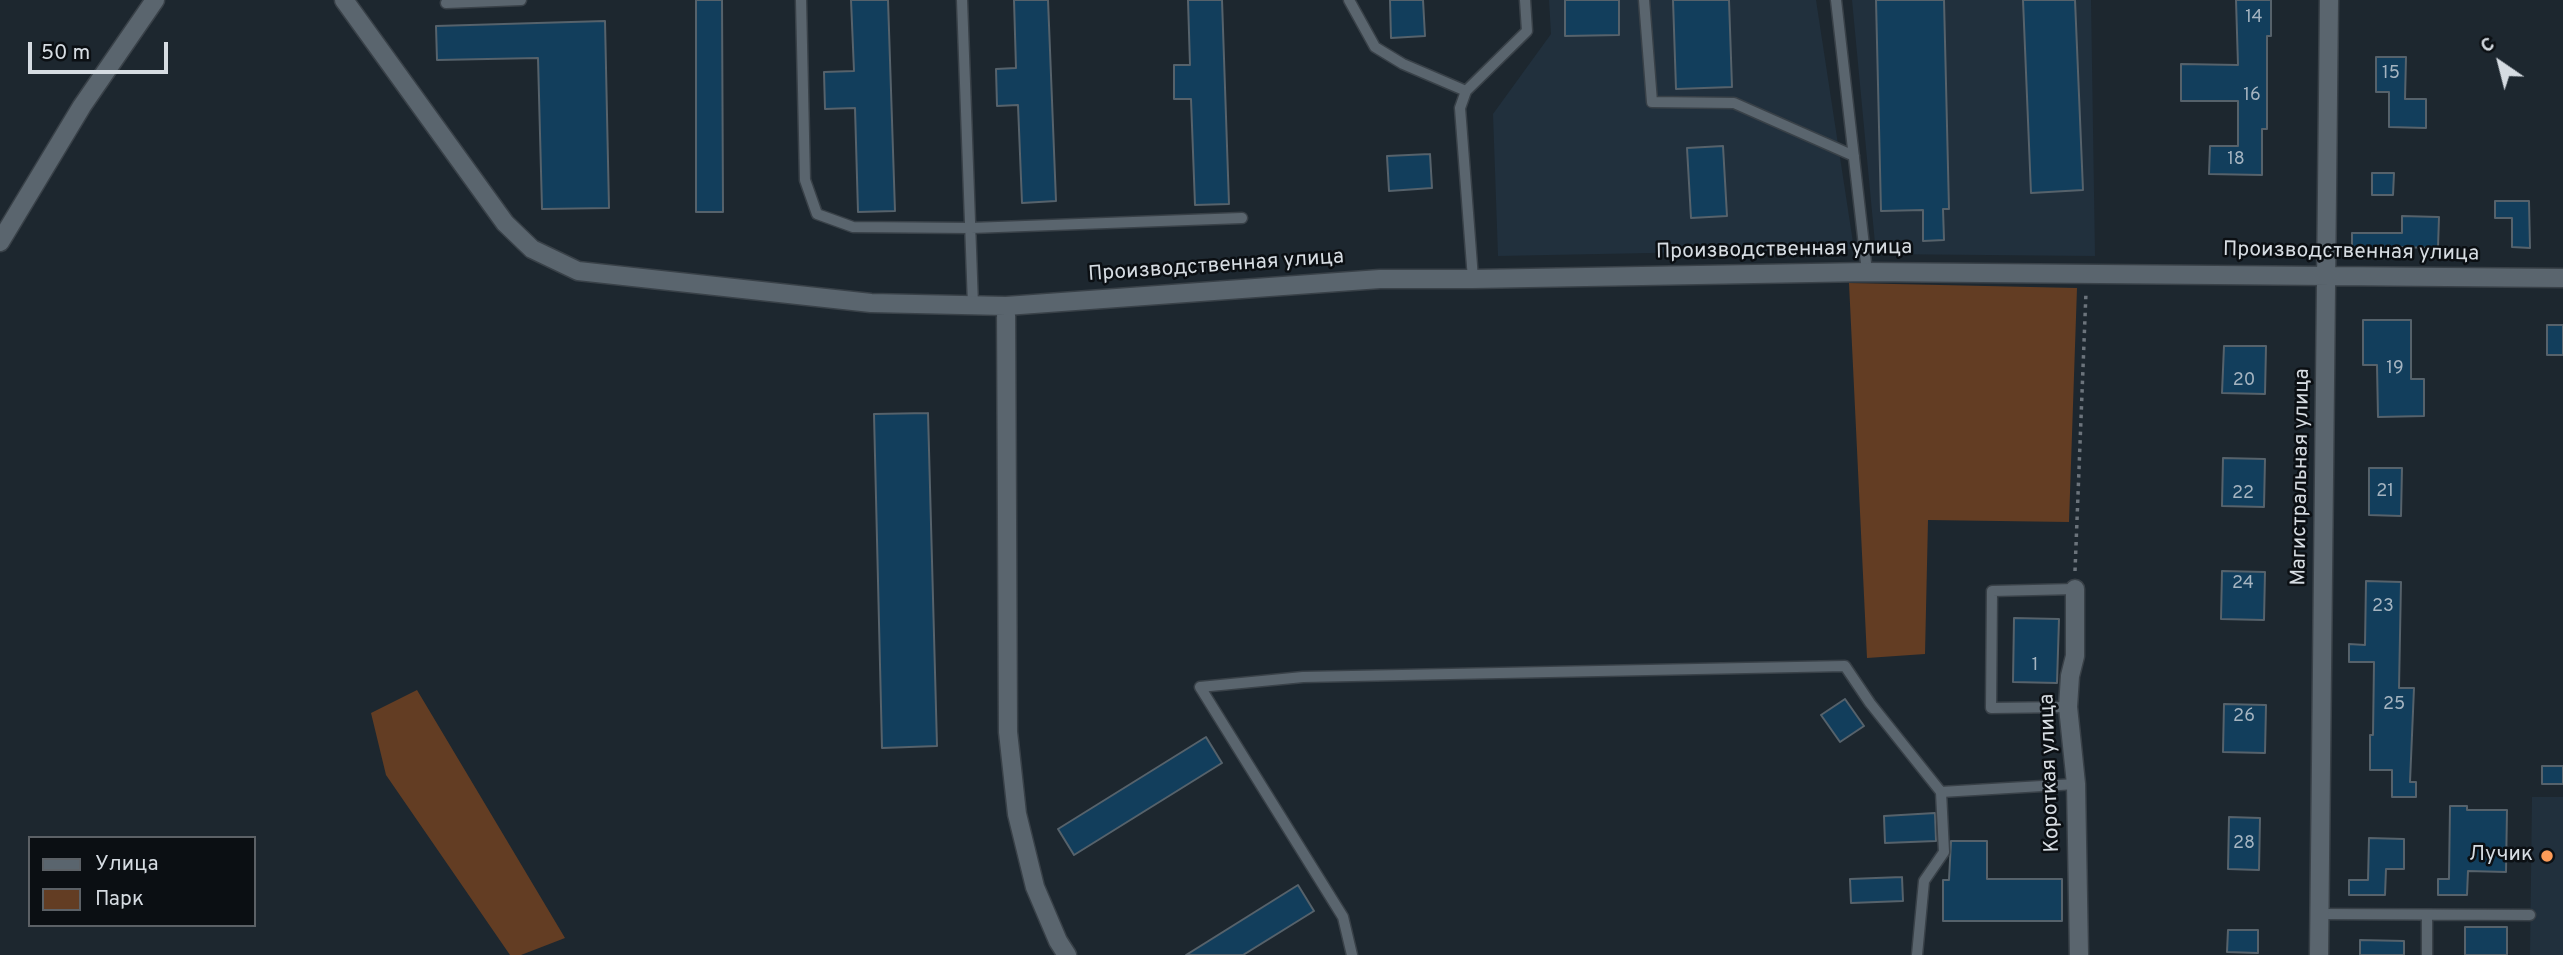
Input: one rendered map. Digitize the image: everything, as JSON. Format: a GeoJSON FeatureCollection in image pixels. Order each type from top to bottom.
{"type":"FeatureCollection","features":[{"type":"Feature","properties":{"kind":"street"},"geometry":{"type":"LineString","coordinates":[[0,242],[82,106],[155,0]]}},
{"type":"Feature","properties":{"kind":"street","name":"Производственная улица"},"geometry":{"type":"LineString","coordinates":[[344,0],[505,223],[532,249],[578,271],[871,303],[1006,306],[1380,279],[1867,272],[2563,278]]}},
{"type":"Feature","properties":{"kind":"street","name":"Магистральная улица"},"geometry":{"type":"LineString","coordinates":[[2319,955],[2329,0]]}},
{"type":"Feature","properties":{"kind":"street"},"geometry":{"type":"LineString","coordinates":[[1006,306],[1008,732],[1017,814],[1035,887],[1058,941],[1067,955]]}},
{"type":"Feature","properties":{"kind":"street","name":"Короткая улица"},"geometry":{"type":"LineString","coordinates":[[2075,589],[2075,656],[2070,676],[2068,707],[2076,784],[2079,955]]}},
{"type":"Feature","properties":{"kind":"lane"},"geometry":{"type":"LineString","coordinates":[[446,3],[521,0]]}},
{"type":"Feature","properties":{"kind":"lane"},"geometry":{"type":"LineString","coordinates":[[802,0],[805,180],[817,214],[853,227],[971,228],[1242,218]]}},
{"type":"Feature","properties":{"kind":"lane"},"geometry":{"type":"LineString","coordinates":[[962,0],[973,305]]}},
{"type":"Feature","properties":{"kind":"lane"},"geometry":{"type":"LineString","coordinates":[[1349,0],[1376,47],[1403,64],[1466,91]]}},
{"type":"Feature","properties":{"kind":"lane"},"geometry":{"type":"LineString","coordinates":[[1473,279],[1460,108],[1466,91],[1527,31],[1525,0]]}},
{"type":"Feature","properties":{"kind":"lane"},"geometry":{"type":"LineString","coordinates":[[1644,0],[1652,102],[1734,103],[1854,156]]}},
{"type":"Feature","properties":{"kind":"lane"},"geometry":{"type":"LineString","coordinates":[[1836,0],[1867,272]]}},
{"type":"Feature","properties":{"kind":"lane"},"geometry":{"type":"LineString","coordinates":[[2068,707],[1991,708],[1992,591],[2075,589]]}},
{"type":"Feature","properties":{"kind":"lane"},"geometry":{"type":"LineString","coordinates":[[1352,955],[1343,917],[1200,687],[1303,677],[1845,666],[1870,703],[1941,792],[1944,852],[1924,881],[1917,955]]}},
{"type":"Feature","properties":{"kind":"lane"},"geometry":{"type":"LineString","coordinates":[[1941,792],[2076,784]]}},
{"type":"Feature","properties":{"kind":"lane"},"geometry":{"type":"LineString","coordinates":[[2320,914],[2530,915]]}},
{"type":"Feature","properties":{"kind":"lane"},"geometry":{"type":"LineString","coordinates":[[2427,915],[2427,955]]}},
{"type":"Feature","properties":{"kind":"path"},"geometry":{"type":"LineString","coordinates":[[2075,589],[2087,272]]}},
{"type":"Feature","properties":{"kind":"shaded area"},"geometry":{"type":"Polygon","coordinates":[[[1549,0],[1816,0],[1854,249],[1498,256],[1493,114],[1551,34],[1549,0]]]}},
{"type":"Feature","properties":{"kind":"shaded area"},"geometry":{"type":"Polygon","coordinates":[[[1852,0],[2091,0],[2095,256],[1876,254],[1852,0]]]}},
{"type":"Feature","properties":{"kind":"shaded area","name":"Лучик"},"geometry":{"type":"Polygon","coordinates":[[[2532,797],[2563,797],[2563,955],[2530,955],[2532,797]]]}},
{"type":"Feature","properties":{"kind":"green space"},"geometry":{"type":"Polygon","coordinates":[[[1849,283],[2077,288],[2069,522],[1928,520],[1925,654],[1867,658],[1849,283]]]}},
{"type":"Feature","properties":{"kind":"green space"},"geometry":{"type":"Polygon","coordinates":[[[417,690],[565,938],[521,955],[510,955],[386,775],[371,713],[417,690]]]}},
{"type":"Feature","properties":{"kind":"building"},"geometry":{"type":"Polygon","coordinates":[[[696,0],[722,0],[723,212],[696,212],[696,0]]]}},
{"type":"Feature","properties":{"kind":"building"},"geometry":{"type":"Polygon","coordinates":[[[851,0],[888,0],[895,211],[858,212],[855,108],[825,109],[824,72],[854,71],[851,0]]]}},
{"type":"Feature","properties":{"kind":"building"},"geometry":{"type":"Polygon","coordinates":[[[1014,0],[1048,0],[1056,201],[1022,203],[1018,105],[997,106],[996,69],[1016,68],[1014,0]]]}},
{"type":"Feature","properties":{"kind":"building"},"geometry":{"type":"Polygon","coordinates":[[[1188,0],[1222,0],[1229,204],[1195,205],[1191,99],[1174,99],[1174,65],[1190,65],[1188,0]]]}},
{"type":"Feature","properties":{"kind":"building"},"geometry":{"type":"Polygon","coordinates":[[[1390,0],[1423,0],[1425,36],[1391,38],[1390,0]]]}},
{"type":"Feature","properties":{"kind":"building"},"geometry":{"type":"Polygon","coordinates":[[[1565,0],[1619,0],[1619,35],[1565,36],[1565,0]]]}},
{"type":"Feature","properties":{"kind":"building"},"geometry":{"type":"Polygon","coordinates":[[[1673,0],[1729,0],[1732,87],[1676,89],[1673,0]]]}},
{"type":"Feature","properties":{"kind":"building"},"geometry":{"type":"Polygon","coordinates":[[[1876,0],[1944,0],[1949,209],[1943,209],[1944,240],[1923,241],[1923,210],[1881,211],[1876,0]]]}},
{"type":"Feature","properties":{"kind":"building"},"geometry":{"type":"Polygon","coordinates":[[[2023,0],[2075,0],[2083,190],[2031,193],[2023,0]]]}},
{"type":"Feature","properties":{"kind":"building"},"geometry":{"type":"Polygon","coordinates":[[[2236,0],[2271,0],[2271,36],[2267,36],[2267,129],[2262,129],[2262,175],[2209,174],[2210,146],[2238,146],[2238,101],[2181,101],[2181,64],[2238,65],[2236,0]]]}},
{"type":"Feature","properties":{"kind":"building"},"geometry":{"type":"Polygon","coordinates":[[[605,21],[609,208],[542,209],[538,58],[437,60],[436,26],[605,21]]]}},
{"type":"Feature","properties":{"kind":"building"},"geometry":{"type":"Polygon","coordinates":[[[2376,57],[2406,57],[2405,99],[2426,99],[2426,128],[2389,127],[2389,92],[2376,92],[2376,57]]]}},
{"type":"Feature","properties":{"kind":"building"},"geometry":{"type":"Polygon","coordinates":[[[1723,146],[1727,216],[1691,218],[1687,148],[1723,146]]]}},
{"type":"Feature","properties":{"kind":"building"},"geometry":{"type":"Polygon","coordinates":[[[1430,154],[1432,188],[1389,191],[1387,156],[1430,154]]]}},
{"type":"Feature","properties":{"kind":"building"},"geometry":{"type":"Polygon","coordinates":[[[2372,173],[2394,173],[2393,195],[2372,195],[2372,173]]]}},
{"type":"Feature","properties":{"kind":"building"},"geometry":{"type":"Polygon","coordinates":[[[2495,201],[2529,201],[2530,248],[2512,247],[2512,218],[2495,218],[2495,201]]]}},
{"type":"Feature","properties":{"kind":"building"},"geometry":{"type":"Polygon","coordinates":[[[2402,216],[2439,217],[2438,248],[2391,247],[2391,254],[2352,253],[2352,233],[2402,233],[2402,216]]]}},
{"type":"Feature","properties":{"kind":"building"},"geometry":{"type":"Polygon","coordinates":[[[2363,320],[2411,320],[2411,379],[2424,379],[2424,416],[2378,417],[2377,365],[2363,365],[2363,320]]]}},
{"type":"Feature","properties":{"kind":"building"},"geometry":{"type":"Polygon","coordinates":[[[2547,325],[2563,325],[2563,355],[2547,355],[2547,325]]]}},
{"type":"Feature","properties":{"kind":"building"},"geometry":{"type":"Polygon","coordinates":[[[2224,346],[2266,346],[2265,394],[2222,393],[2224,346]]]}},
{"type":"Feature","properties":{"kind":"building"},"geometry":{"type":"Polygon","coordinates":[[[928,413],[937,746],[882,748],[874,414],[928,413]]]}},
{"type":"Feature","properties":{"kind":"building"},"geometry":{"type":"Polygon","coordinates":[[[2223,458],[2265,459],[2264,507],[2222,506],[2223,458]]]}},
{"type":"Feature","properties":{"kind":"building"},"geometry":{"type":"Polygon","coordinates":[[[2369,468],[2402,468],[2401,516],[2369,515],[2369,468]]]}},
{"type":"Feature","properties":{"kind":"building"},"geometry":{"type":"Polygon","coordinates":[[[2222,571],[2265,572],[2264,620],[2221,619],[2222,571]]]}},
{"type":"Feature","properties":{"kind":"building"},"geometry":{"type":"Polygon","coordinates":[[[2366,581],[2401,582],[2399,688],[2414,688],[2410,782],[2416,782],[2416,797],[2392,797],[2392,770],[2370,770],[2374,662],[2349,662],[2349,644],[2365,645],[2366,581]]]}},
{"type":"Feature","properties":{"kind":"building"},"geometry":{"type":"Polygon","coordinates":[[[2014,618],[2059,619],[2057,683],[2013,682],[2014,618]]]}},
{"type":"Feature","properties":{"kind":"building"},"geometry":{"type":"Polygon","coordinates":[[[1845,699],[1864,726],[1840,742],[1821,715],[1845,699]]]}},
{"type":"Feature","properties":{"kind":"building"},"geometry":{"type":"Polygon","coordinates":[[[2224,704],[2266,705],[2265,753],[2223,752],[2224,704]]]}},
{"type":"Feature","properties":{"kind":"building"},"geometry":{"type":"Polygon","coordinates":[[[1206,737],[1222,763],[1074,855],[1058,829],[1206,737]]]}},
{"type":"Feature","properties":{"kind":"building"},"geometry":{"type":"Polygon","coordinates":[[[2542,766],[2563,766],[2563,784],[2542,784],[2542,766]]]}},
{"type":"Feature","properties":{"kind":"building"},"geometry":{"type":"Polygon","coordinates":[[[2450,806],[2467,806],[2467,810],[2507,810],[2506,872],[2468,871],[2467,895],[2438,895],[2438,879],[2449,879],[2450,806]]]}},
{"type":"Feature","properties":{"kind":"building"},"geometry":{"type":"Polygon","coordinates":[[[1935,813],[1936,841],[1885,843],[1884,816],[1935,813]]]}},
{"type":"Feature","properties":{"kind":"building"},"geometry":{"type":"Polygon","coordinates":[[[2229,817],[2260,818],[2259,870],[2228,869],[2229,817]]]}},
{"type":"Feature","properties":{"kind":"building"},"geometry":{"type":"Polygon","coordinates":[[[2369,838],[2404,839],[2404,869],[2386,869],[2385,895],[2349,895],[2349,880],[2368,880],[2369,838]]]}},
{"type":"Feature","properties":{"kind":"building"},"geometry":{"type":"Polygon","coordinates":[[[1951,841],[1987,841],[1987,879],[2062,879],[2062,921],[1943,921],[1943,880],[1949,880],[1951,841]]]}},
{"type":"Feature","properties":{"kind":"building"},"geometry":{"type":"Polygon","coordinates":[[[1902,877],[1903,901],[1851,903],[1850,879],[1902,877]]]}},
{"type":"Feature","properties":{"kind":"building"},"geometry":{"type":"Polygon","coordinates":[[[1298,885],[1314,911],[1243,955],[1186,955],[1298,885]]]}},
{"type":"Feature","properties":{"kind":"building"},"geometry":{"type":"Polygon","coordinates":[[[2465,927],[2507,927],[2507,955],[2465,955],[2465,927]]]}},
{"type":"Feature","properties":{"kind":"building"},"geometry":{"type":"Polygon","coordinates":[[[2228,930],[2258,930],[2258,953],[2227,952],[2228,930]]]}},
{"type":"Feature","properties":{"kind":"building"},"geometry":{"type":"Polygon","coordinates":[[[2360,940],[2404,941],[2404,955],[2360,955],[2360,940]]]}},
{"type":"Feature","properties":{"kind":"place","name":"Лучик"},"geometry":{"type":"Point","coordinates":[2547,856]}}]}
